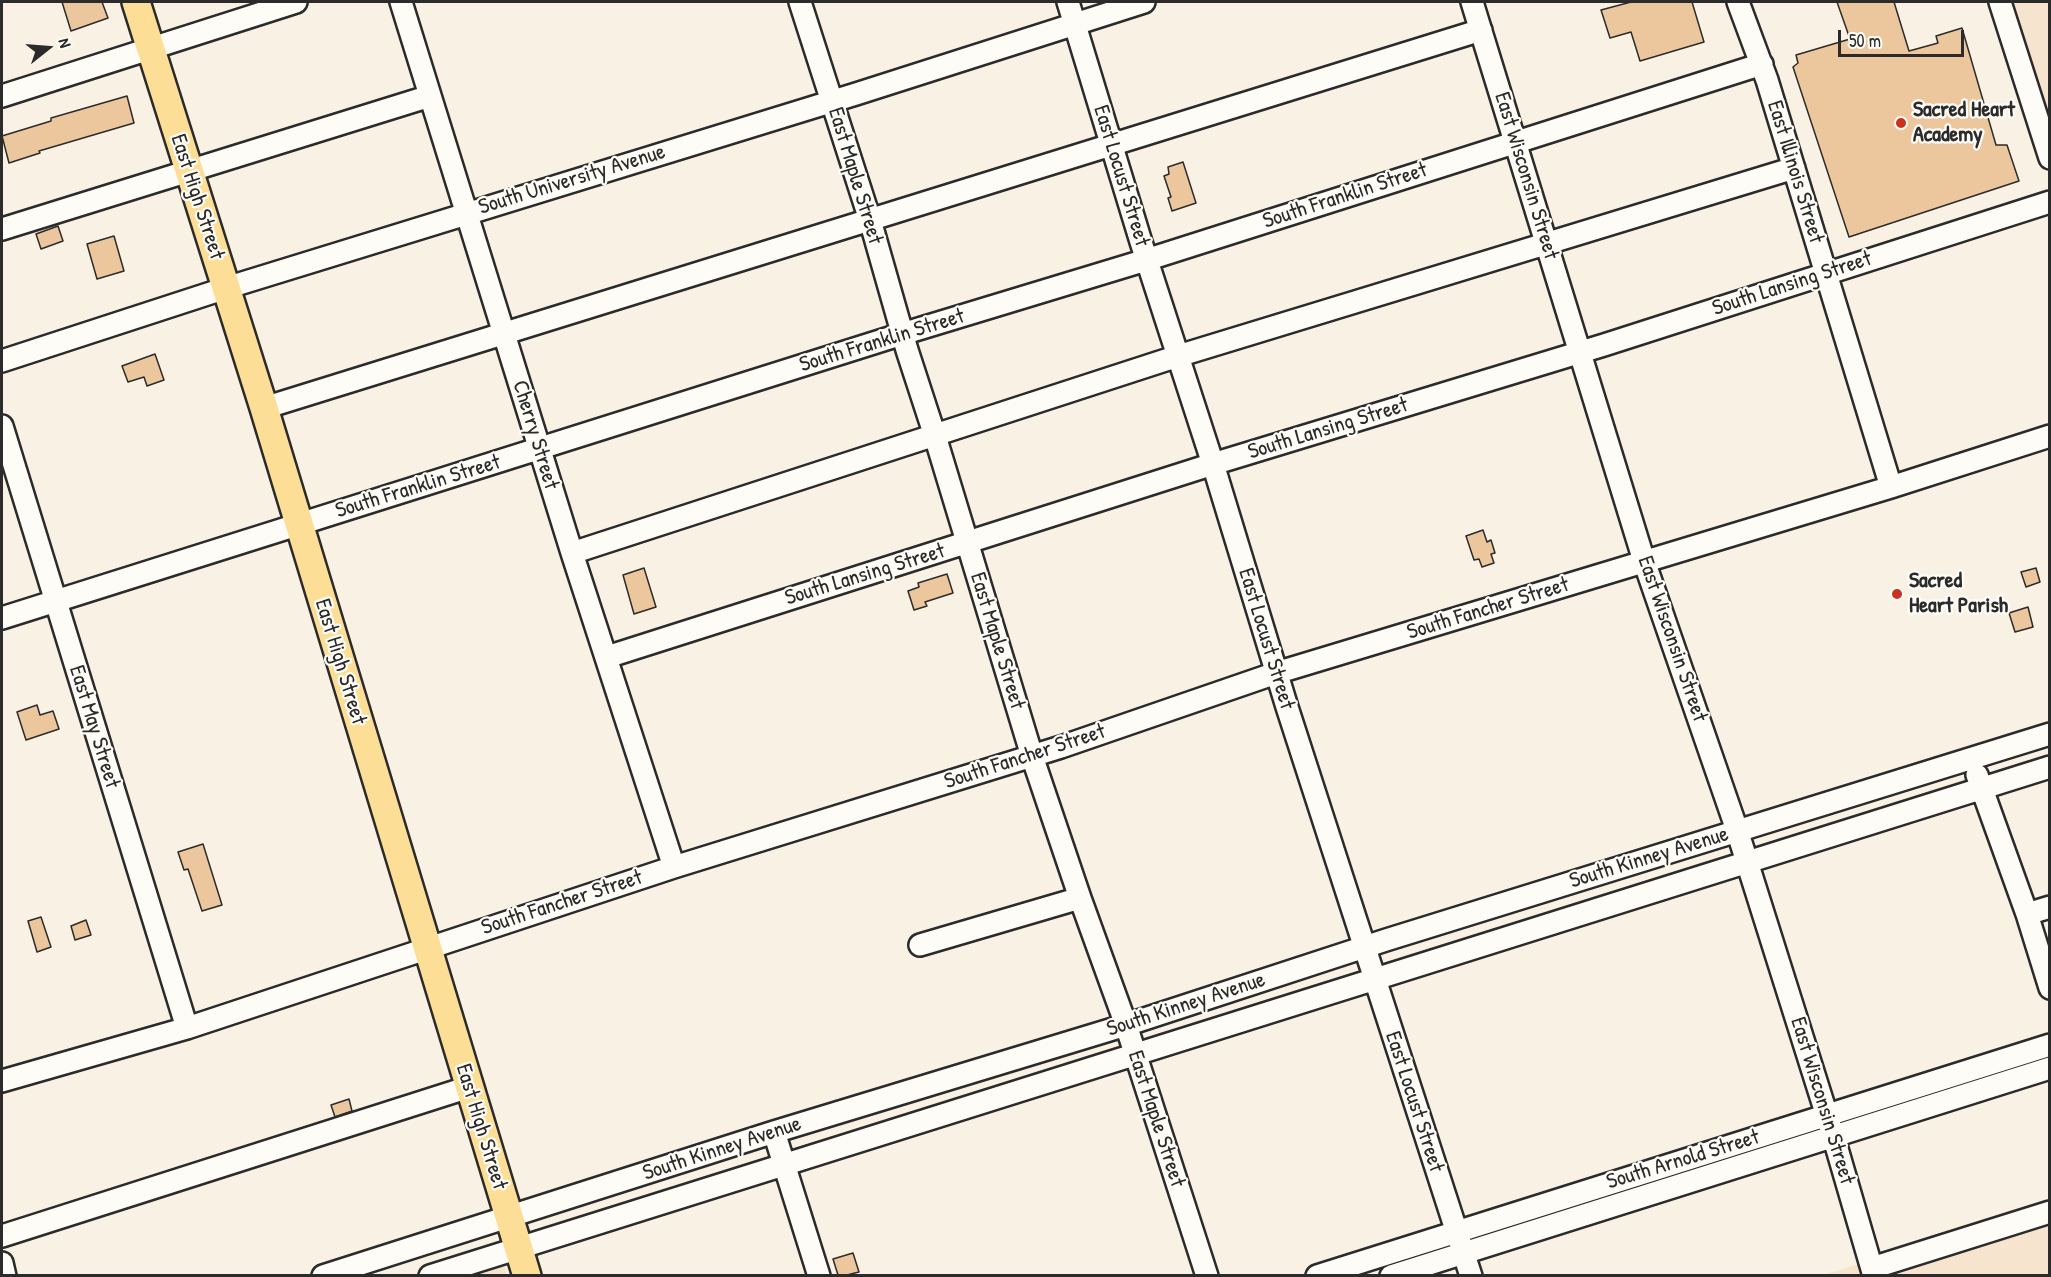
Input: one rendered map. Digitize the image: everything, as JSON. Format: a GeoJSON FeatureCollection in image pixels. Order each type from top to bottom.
{"type":"FeatureCollection","features":[{"type":"Feature","properties":{"kind":"main road","name":"East High Street"},"geometry":{"type":"LineString","coordinates":[[136,2],[264,408],[527,1275]]}},
{"type":"Feature","properties":{"kind":"street"},"geometry":{"type":"LineString","coordinates":[[2,96],[296,2]]}},
{"type":"Feature","properties":{"kind":"street","name":"Cherry Street"},"geometry":{"type":"LineString","coordinates":[[401,2],[572,553],[674,867]]}},
{"type":"Feature","properties":{"kind":"street","name":"East Maple Street"},"geometry":{"type":"LineString","coordinates":[[800,2],[870,220],[902,334],[1032,756],[1126,1025],[1208,1275]]}},
{"type":"Feature","properties":{"kind":"street","name":"East Locust Street"},"geometry":{"type":"LineString","coordinates":[[1068,2],[1146,260],[1214,464],[1276,673],[1471,1275]]}},
{"type":"Feature","properties":{"kind":"street","name":"South University Avenue"},"geometry":{"type":"LineString","coordinates":[[2,361],[226,288],[1144,2]]}},
{"type":"Feature","properties":{"kind":"street","name":"East Wisconsin Street"},"geometry":{"type":"LineString","coordinates":[[1473,2],[1644,561],[1737,830],[1873,1272]]}},
{"type":"Feature","properties":{"kind":"street","name":"East Illinois Street"},"geometry":{"type":"LineString","coordinates":[[1738,2],[1761,64],[1794,168],[1891,487]]}},
{"type":"Feature","properties":{"kind":"street"},"geometry":{"type":"LineString","coordinates":[[2000,2],[2049,158]]}},
{"type":"Feature","properties":{"kind":"street"},"geometry":{"type":"LineString","coordinates":[[264,408],[1481,30]]}},
{"type":"Feature","properties":{"kind":"street","name":"South Franklin Street"},"geometry":{"type":"LineString","coordinates":[[2,618],[902,334],[1146,260],[1761,64]]}},
{"type":"Feature","properties":{"kind":"street"},"geometry":{"type":"LineString","coordinates":[[2,229],[430,96]]}},
{"type":"Feature","properties":{"kind":"street"},"geometry":{"type":"LineString","coordinates":[[572,553],[1178,356],[1794,168]]}},
{"type":"Feature","properties":{"kind":"street","name":"South Lansing Street"},"geometry":{"type":"LineString","coordinates":[[607,657],[1214,464],[1580,352],[2049,202]]}},
{"type":"Feature","properties":{"kind":"street","name":"East May Street"},"geometry":{"type":"LineString","coordinates":[[2,426],[187,1028]]}},
{"type":"Feature","properties":{"kind":"street","name":"South Fancher Street"},"geometry":{"type":"LineString","coordinates":[[2,1082],[187,1028],[674,867],[1032,756],[1276,673],[1891,487],[2049,435]]}},
{"type":"Feature","properties":{"kind":"street","name":"South Kinney Avenue"},"geometry":{"type":"LineString","coordinates":[[323,1275],[774,1132],[1126,1025],[1363,947],[2049,734]]}},
{"type":"Feature","properties":{"kind":"street"},"geometry":{"type":"LineString","coordinates":[[1971,759],[2026,914],[2049,987]]}},
{"type":"Feature","properties":{"kind":"street","name":"South Kinney Avenue"},"geometry":{"type":"LineString","coordinates":[[430,1275],[2049,767]]}},
{"type":"Feature","properties":{"kind":"street"},"geometry":{"type":"LineString","coordinates":[[920,945],[1080,898]]}},
{"type":"Feature","properties":{"kind":"street"},"geometry":{"type":"LineString","coordinates":[[2026,914],[2049,907]]}},
{"type":"Feature","properties":{"kind":"street","name":"South Arnold Street"},"geometry":{"type":"LineString","coordinates":[[1317,1275],[2049,1045]]}},
{"type":"Feature","properties":{"kind":"street","name":"South Arnold Street"},"geometry":{"type":"LineString","coordinates":[[1391,1275],[2049,1068]]}},
{"type":"Feature","properties":{"kind":"street"},"geometry":{"type":"LineString","coordinates":[[2,1236],[469,1087]]}},
{"type":"Feature","properties":{"kind":"street"},"geometry":{"type":"LineString","coordinates":[[774,1132],[819,1275]]}},
{"type":"Feature","properties":{"kind":"street"},"geometry":{"type":"LineString","coordinates":[[1873,1272],[2049,1212]]}},
{"type":"Feature","properties":{"kind":"street"},"geometry":{"type":"LineString","coordinates":[[2,1263],[5,1275]]}},
{"type":"Feature","properties":{"kind":"shaded area"},"geometry":{"type":"Polygon","coordinates":[[[2000,2],[2049,2],[2049,156],[2000,2]]]}},
{"type":"Feature","properties":{"kind":"shaded area"},"geometry":{"type":"Polygon","coordinates":[[[2049,1205],[2049,1275],[1823,1275],[2049,1205]]]}},
{"type":"Feature","properties":{"kind":"shaded area"},"geometry":{"type":"Polygon","coordinates":[[[501,1253],[507,1275],[430,1276],[501,1253]]]}},
{"type":"Feature","properties":{"kind":"building"},"geometry":{"type":"Polygon","coordinates":[[[62,2],[102,2],[108,18],[71,31],[62,2]]]}},
{"type":"Feature","properties":{"kind":"building"},"geometry":{"type":"Polygon","coordinates":[[[1631,2],[1692,2],[1704,42],[1640,61],[1631,32],[1610,38],[1601,10],[1631,2]]]}},
{"type":"Feature","properties":{"kind":"building","name":"Sacred Heart Academy"},"geometry":{"type":"Polygon","coordinates":[[[1837,2],[1894,2],[1909,51],[1938,43],[1936,36],[1962,28],[1996,145],[2007,145],[2019,181],[1849,237],[1793,67],[1798,63],[1796,55],[1850,39],[1837,2]]]}},
{"type":"Feature","properties":{"kind":"building"},"geometry":{"type":"Polygon","coordinates":[[[127,96],[134,123],[39,151],[40,153],[9,163],[2,136],[51,121],[51,118],[127,96]]]}},
{"type":"Feature","properties":{"kind":"building"},"geometry":{"type":"Polygon","coordinates":[[[1183,162],[1196,203],[1172,211],[1168,198],[1171,197],[1164,176],[1169,174],[1168,167],[1183,162]]]}},
{"type":"Feature","properties":{"kind":"building"},"geometry":{"type":"Polygon","coordinates":[[[58,226],[63,241],[41,249],[36,234],[58,226]]]}},
{"type":"Feature","properties":{"kind":"building"},"geometry":{"type":"Polygon","coordinates":[[[114,236],[124,271],[97,279],[87,244],[114,236]]]}},
{"type":"Feature","properties":{"kind":"building"},"geometry":{"type":"Polygon","coordinates":[[[155,354],[164,380],[147,386],[144,377],[128,382],[122,366],[155,354]]]}},
{"type":"Feature","properties":{"kind":"building"},"geometry":{"type":"Polygon","coordinates":[[[1483,530],[1487,542],[1491,540],[1495,553],[1491,554],[1494,563],[1482,567],[1479,559],[1474,560],[1466,536],[1483,530]]]}},
{"type":"Feature","properties":{"kind":"building"},"geometry":{"type":"Polygon","coordinates":[[[644,568],[656,607],[634,614],[623,575],[644,568]]]}},
{"type":"Feature","properties":{"kind":"building"},"geometry":{"type":"Polygon","coordinates":[[[2036,568],[2040,582],[2026,587],[2021,572],[2036,568]]]}},
{"type":"Feature","properties":{"kind":"building"},"geometry":{"type":"Polygon","coordinates":[[[947,574],[953,593],[925,602],[927,606],[914,610],[908,591],[919,587],[918,583],[947,574]]]}},
{"type":"Feature","properties":{"kind":"building"},"geometry":{"type":"Polygon","coordinates":[[[2028,607],[2033,627],[2015,632],[2009,613],[2028,607]]]}},
{"type":"Feature","properties":{"kind":"building"},"geometry":{"type":"Polygon","coordinates":[[[37,705],[40,715],[53,711],[59,729],[26,740],[17,712],[37,705]]]}},
{"type":"Feature","properties":{"kind":"building"},"geometry":{"type":"Polygon","coordinates":[[[203,844],[222,905],[202,911],[188,869],[184,870],[178,852],[203,844]]]}},
{"type":"Feature","properties":{"kind":"building"},"geometry":{"type":"Polygon","coordinates":[[[41,917],[51,947],[37,952],[28,921],[41,917]]]}},
{"type":"Feature","properties":{"kind":"building"},"geometry":{"type":"Polygon","coordinates":[[[86,920],[91,935],[75,940],[71,926],[86,920]]]}},
{"type":"Feature","properties":{"kind":"building"},"geometry":{"type":"Polygon","coordinates":[[[349,1099],[352,1111],[335,1117],[331,1105],[349,1099]]]}},
{"type":"Feature","properties":{"kind":"building"},"geometry":{"type":"Polygon","coordinates":[[[853,1253],[859,1272],[838,1275],[833,1259],[853,1253]]]}},
{"type":"Feature","properties":{"kind":"place","name":"Sacred Heart Academy"},"geometry":{"type":"Point","coordinates":[1901,123]}},
{"type":"Feature","properties":{"kind":"place","name":"Sacred Heart Parish"},"geometry":{"type":"Point","coordinates":[1897,594]}}]}
